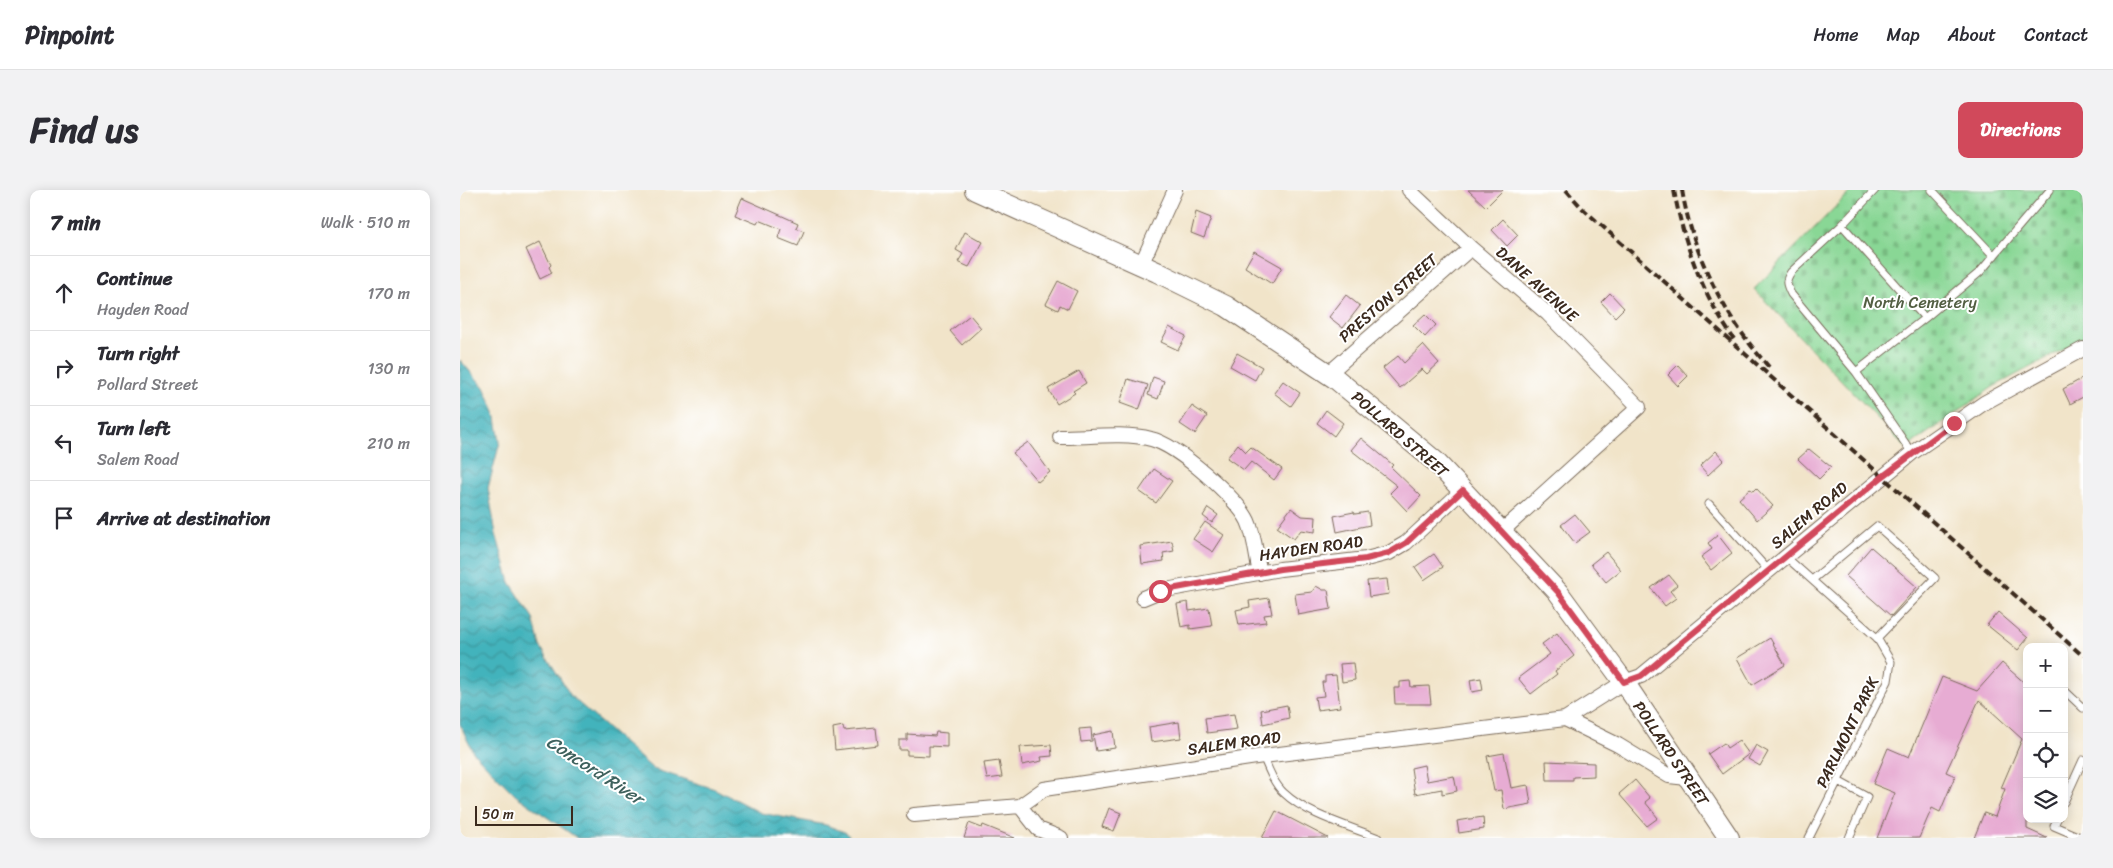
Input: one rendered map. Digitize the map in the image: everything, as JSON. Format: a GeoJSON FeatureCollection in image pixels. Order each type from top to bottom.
{"type":"FeatureCollection","features":[{"type":"Feature","properties":{"kind":"main road","name":"POLLARD STREET"},"geometry":{"type":"LineString","coordinates":[[978,190],[1226,306],[1328,374],[1436,462],[1558,592],[1624,682],[1729,838]]}},
{"type":"Feature","properties":{"kind":"street"},"geometry":{"type":"LineString","coordinates":[[1141,265],[1175,190]]}},
{"type":"Feature","properties":{"kind":"street","name":"DANE AVENUE"},"geometry":{"type":"LineString","coordinates":[[1409,190],[1471,248],[1548,314],[1639,407],[1502,531]]}},
{"type":"Feature","properties":{"kind":"street","name":"PRESTON STREET"},"geometry":{"type":"LineString","coordinates":[[1328,374],[1471,248]]}},
{"type":"Feature","properties":{"kind":"street","name":"SALEM ROAD"},"geometry":{"type":"LineString","coordinates":[[914,816],[1020,806],[1044,789],[1263,756],[1565,719],[1624,682],[1641,676],[1912,453],[1984,403],[2083,349]]}},
{"type":"Feature","properties":{"kind":"street"},"geometry":{"type":"LineString","coordinates":[[1060,437],[1139,437],[1153,439],[1175,452],[1223,488],[1249,522],[1260,573]]}},
{"type":"Feature","properties":{"kind":"street","name":"HAYDEN ROAD"},"geometry":{"type":"LineString","coordinates":[[1143,598],[1160,591],[1260,573],[1366,559],[1389,553],[1406,543],[1463,490]]}},
{"type":"Feature","properties":{"kind":"street"},"geometry":{"type":"LineString","coordinates":[[1565,719],[1618,745],[1669,776],[1687,778]]}},
{"type":"Feature","properties":{"kind":"street"},"geometry":{"type":"LineString","coordinates":[[1020,806],[1038,829],[1061,838]]}},
{"type":"Feature","properties":{"kind":"lane"},"geometry":{"type":"LineString","coordinates":[[1875,190],[1791,272],[1786,278],[1786,284],[1856,372],[1912,453]]}},
{"type":"Feature","properties":{"kind":"lane"},"geometry":{"type":"LineString","coordinates":[[1932,190],[1994,256]]}},
{"type":"Feature","properties":{"kind":"lane"},"geometry":{"type":"LineString","coordinates":[[1856,372],[1966,285],[1994,256],[2050,190]]}},
{"type":"Feature","properties":{"kind":"lane"},"geometry":{"type":"LineString","coordinates":[[1842,224],[1925,318]]}},
{"type":"Feature","properties":{"kind":"lane"},"geometry":{"type":"LineString","coordinates":[[1709,504],[1769,571]]}},
{"type":"Feature","properties":{"kind":"lane"},"geometry":{"type":"LineString","coordinates":[[1812,580],[1877,526],[1935,578],[1877,638]]}},
{"type":"Feature","properties":{"kind":"lane","name":"PARLMONT PARK"},"geometry":{"type":"LineString","coordinates":[[1786,557],[1877,638],[1891,662],[1888,681],[1809,838]]}},
{"type":"Feature","properties":{"kind":"lane"},"geometry":{"type":"LineString","coordinates":[[2068,694],[2083,708]]}},
{"type":"Feature","properties":{"kind":"lane"},"geometry":{"type":"LineString","coordinates":[[1263,756],[1270,773],[1283,793],[1318,814],[1378,838]]}},
{"type":"Feature","properties":{"kind":"lane"},"geometry":{"type":"LineString","coordinates":[[2068,793],[2083,760]]}},
{"type":"Feature","properties":{"kind":"lane"},"geometry":{"type":"LineString","coordinates":[[1838,781],[1866,797],[1849,838]]}},
{"type":"Feature","properties":{"kind":"lane"},"geometry":{"type":"LineString","coordinates":[[2055,823],[2054,826],[2082,838]]}},
{"type":"Feature","properties":{"kind":"green space","name":"North Cemetery"},"geometry":{"type":"Polygon","coordinates":[[[1852,190],[2083,190],[2083,339],[1993,387],[1906,448],[1754,289],[1852,190]]]}},
{"type":"Feature","properties":{"kind":"water","name":"Concord River"},"geometry":{"type":"Polygon","coordinates":[[[460,360],[484,387],[495,412],[500,442],[488,488],[496,534],[510,582],[533,618],[540,646],[571,696],[653,769],[715,789],[761,813],[826,825],[847,833],[850,838],[577,838],[515,795],[473,752],[460,724],[460,360]]]}},
{"type":"Feature","properties":{"kind":"building"},"geometry":{"type":"Polygon","coordinates":[[[1468,190],[1503,190],[1486,207],[1468,190]]]}},
{"type":"Feature","properties":{"kind":"building"},"geometry":{"type":"Polygon","coordinates":[[[742,198],[798,223],[796,228],[804,231],[798,246],[778,238],[781,229],[759,220],[757,224],[735,215],[742,198]]]}},
{"type":"Feature","properties":{"kind":"building"},"geometry":{"type":"Polygon","coordinates":[[[1196,212],[1211,218],[1204,238],[1191,233],[1196,212]]]}},
{"type":"Feature","properties":{"kind":"building"},"geometry":{"type":"Polygon","coordinates":[[[1503,219],[1518,235],[1507,246],[1492,230],[1503,219]]]}},
{"type":"Feature","properties":{"kind":"building"},"geometry":{"type":"Polygon","coordinates":[[[965,232],[983,242],[969,267],[958,262],[963,254],[956,250],[965,232]]]}},
{"type":"Feature","properties":{"kind":"building"},"geometry":{"type":"Polygon","coordinates":[[[540,242],[551,265],[549,267],[552,273],[540,279],[526,249],[540,242]]]}},
{"type":"Feature","properties":{"kind":"building"},"geometry":{"type":"Polygon","coordinates":[[[1254,251],[1282,267],[1272,284],[1245,267],[1254,251]]]}},
{"type":"Feature","properties":{"kind":"building"},"geometry":{"type":"Polygon","coordinates":[[[1058,281],[1077,291],[1068,309],[1060,305],[1058,310],[1046,304],[1058,281]]]}},
{"type":"Feature","properties":{"kind":"building"},"geometry":{"type":"Polygon","coordinates":[[[1610,293],[1624,308],[1615,317],[1601,302],[1610,293]]]}},
{"type":"Feature","properties":{"kind":"building"},"geometry":{"type":"Polygon","coordinates":[[[1346,295],[1360,306],[1343,328],[1329,317],[1346,295]]]}},
{"type":"Feature","properties":{"kind":"building"},"geometry":{"type":"Polygon","coordinates":[[[1425,314],[1436,325],[1425,337],[1413,325],[1425,314]]]}},
{"type":"Feature","properties":{"kind":"building"},"geometry":{"type":"Polygon","coordinates":[[[970,315],[981,328],[962,345],[950,331],[970,315]]]}},
{"type":"Feature","properties":{"kind":"building"},"geometry":{"type":"Polygon","coordinates":[[[1169,327],[1186,336],[1178,350],[1161,342],[1169,327]]]}},
{"type":"Feature","properties":{"kind":"building"},"geometry":{"type":"Polygon","coordinates":[[[1423,345],[1439,363],[1427,374],[1422,369],[1400,388],[1383,368],[1398,356],[1404,363],[1423,345]]]}},
{"type":"Feature","properties":{"kind":"building"},"geometry":{"type":"Polygon","coordinates":[[[1237,353],[1262,367],[1255,380],[1230,366],[1237,353]]]}},
{"type":"Feature","properties":{"kind":"building"},"geometry":{"type":"Polygon","coordinates":[[[1678,365],[1688,376],[1678,386],[1668,375],[1678,365]]]}},
{"type":"Feature","properties":{"kind":"building"},"geometry":{"type":"Polygon","coordinates":[[[1079,371],[1086,383],[1073,391],[1075,393],[1057,404],[1048,389],[1079,371]]]}},
{"type":"Feature","properties":{"kind":"building"},"geometry":{"type":"Polygon","coordinates":[[[1153,377],[1164,381],[1158,399],[1148,395],[1153,377]]]}},
{"type":"Feature","properties":{"kind":"building"},"geometry":{"type":"Polygon","coordinates":[[[2083,378],[2083,397],[2070,404],[2063,389],[2083,378]]]}},
{"type":"Feature","properties":{"kind":"building"},"geometry":{"type":"Polygon","coordinates":[[[1128,379],[1148,385],[1139,410],[1120,403],[1128,379]]]}},
{"type":"Feature","properties":{"kind":"building"},"geometry":{"type":"Polygon","coordinates":[[[1283,381],[1300,393],[1291,406],[1274,393],[1283,381]]]}},
{"type":"Feature","properties":{"kind":"building"},"geometry":{"type":"Polygon","coordinates":[[[1192,406],[1207,416],[1195,434],[1180,424],[1192,406]]]}},
{"type":"Feature","properties":{"kind":"building"},"geometry":{"type":"Polygon","coordinates":[[[1326,410],[1343,423],[1334,436],[1317,423],[1326,410]]]}},
{"type":"Feature","properties":{"kind":"building"},"geometry":{"type":"Polygon","coordinates":[[[1361,438],[1393,465],[1391,467],[1421,496],[1407,511],[1390,493],[1397,486],[1351,450],[1361,438]]]}},
{"type":"Feature","properties":{"kind":"building"},"geometry":{"type":"Polygon","coordinates":[[[1028,442],[1050,472],[1038,482],[1013,453],[1028,442]]]}},
{"type":"Feature","properties":{"kind":"building"},"geometry":{"type":"Polygon","coordinates":[[[1238,444],[1246,452],[1251,447],[1282,469],[1274,480],[1251,462],[1244,470],[1227,458],[1238,444]]]}},
{"type":"Feature","properties":{"kind":"building"},"geometry":{"type":"Polygon","coordinates":[[[1809,449],[1831,467],[1819,479],[1798,459],[1809,449]]]}},
{"type":"Feature","properties":{"kind":"building"},"geometry":{"type":"Polygon","coordinates":[[[1716,451],[1724,460],[1708,475],[1700,466],[1716,451]]]}},
{"type":"Feature","properties":{"kind":"building"},"geometry":{"type":"Polygon","coordinates":[[[1154,469],[1172,481],[1156,503],[1139,491],[1154,469]]]}},
{"type":"Feature","properties":{"kind":"building"},"geometry":{"type":"Polygon","coordinates":[[[1756,488],[1773,506],[1757,520],[1739,499],[1750,489],[1753,491],[1756,488]]]}},
{"type":"Feature","properties":{"kind":"building"},"geometry":{"type":"Polygon","coordinates":[[[1208,508],[1218,515],[1212,523],[1203,516],[1208,508]]]}},
{"type":"Feature","properties":{"kind":"building"},"geometry":{"type":"Polygon","coordinates":[[[1291,508],[1302,516],[1316,517],[1315,532],[1301,530],[1294,539],[1277,527],[1291,508]]]}},
{"type":"Feature","properties":{"kind":"building"},"geometry":{"type":"Polygon","coordinates":[[[1354,512],[1355,514],[1368,512],[1370,525],[1337,532],[1334,516],[1354,512]]]}},
{"type":"Feature","properties":{"kind":"building"},"geometry":{"type":"Polygon","coordinates":[[[1575,514],[1590,532],[1575,543],[1561,525],[1575,514]]]}},
{"type":"Feature","properties":{"kind":"building"},"geometry":{"type":"Polygon","coordinates":[[[1205,522],[1224,535],[1213,552],[1193,539],[1205,522]]]}},
{"type":"Feature","properties":{"kind":"building"},"geometry":{"type":"Polygon","coordinates":[[[1718,535],[1732,553],[1711,570],[1701,557],[1712,549],[1708,543],[1718,535]]]}},
{"type":"Feature","properties":{"kind":"building"},"geometry":{"type":"Polygon","coordinates":[[[1172,541],[1174,551],[1163,553],[1164,561],[1142,564],[1140,546],[1172,541]]]}},
{"type":"Feature","properties":{"kind":"building"},"geometry":{"type":"Polygon","coordinates":[[[1871,547],[1917,587],[1891,616],[1846,576],[1871,547]]]}},
{"type":"Feature","properties":{"kind":"building"},"geometry":{"type":"Polygon","coordinates":[[[1606,552],[1621,570],[1606,582],[1591,564],[1606,552]]]}},
{"type":"Feature","properties":{"kind":"building"},"geometry":{"type":"Polygon","coordinates":[[[1434,554],[1443,567],[1424,580],[1415,567],[1434,554]]]}},
{"type":"Feature","properties":{"kind":"building"},"geometry":{"type":"Polygon","coordinates":[[[1669,575],[1677,585],[1670,591],[1676,598],[1665,606],[1651,588],[1669,575]]]}},
{"type":"Feature","properties":{"kind":"building"},"geometry":{"type":"Polygon","coordinates":[[[1387,579],[1389,594],[1369,597],[1367,581],[1387,579]]]}},
{"type":"Feature","properties":{"kind":"building"},"geometry":{"type":"Polygon","coordinates":[[[1316,586],[1323,590],[1328,590],[1331,609],[1298,615],[1295,594],[1312,592],[1316,586]]]}},
{"type":"Feature","properties":{"kind":"building"},"geometry":{"type":"Polygon","coordinates":[[[1269,598],[1272,614],[1264,615],[1266,622],[1239,625],[1236,610],[1250,607],[1249,601],[1269,598]]]}},
{"type":"Feature","properties":{"kind":"building"},"geometry":{"type":"Polygon","coordinates":[[[1188,602],[1189,611],[1209,608],[1212,626],[1190,629],[1190,625],[1181,627],[1177,604],[1188,602]]]}},
{"type":"Feature","properties":{"kind":"building"},"geometry":{"type":"Polygon","coordinates":[[[1998,612],[2028,638],[2018,650],[1987,625],[1998,612]]]}},
{"type":"Feature","properties":{"kind":"building"},"geometry":{"type":"Polygon","coordinates":[[[1557,633],[1574,656],[1555,671],[1557,674],[1531,694],[1518,678],[1550,654],[1542,644],[1557,633]]]}},
{"type":"Feature","properties":{"kind":"building"},"geometry":{"type":"Polygon","coordinates":[[[1770,638],[1785,665],[1752,685],[1737,658],[1770,638]]]}},
{"type":"Feature","properties":{"kind":"building"},"geometry":{"type":"Polygon","coordinates":[[[1353,663],[1355,680],[1342,682],[1340,664],[1353,663]]]}},
{"type":"Feature","properties":{"kind":"building"},"geometry":{"type":"Polygon","coordinates":[[[2002,663],[2023,681],[2023,823],[2027,823],[2027,829],[2047,838],[1974,838],[1984,813],[1995,817],[2005,789],[2001,788],[2022,739],[1979,700],[1946,772],[1955,776],[1940,812],[1932,808],[1919,838],[1877,838],[1895,793],[1873,784],[1888,748],[1909,757],[1942,677],[1977,691],[2002,663]]]}},
{"type":"Feature","properties":{"kind":"building"},"geometry":{"type":"Polygon","coordinates":[[[1336,675],[1340,707],[1317,710],[1315,697],[1324,696],[1322,682],[1325,682],[1325,676],[1336,675]]]}},
{"type":"Feature","properties":{"kind":"building"},"geometry":{"type":"Polygon","coordinates":[[[1481,678],[1483,690],[1472,692],[1470,680],[1481,678]]]}},
{"type":"Feature","properties":{"kind":"building"},"geometry":{"type":"Polygon","coordinates":[[[1410,681],[1411,687],[1429,686],[1431,704],[1395,704],[1394,688],[1400,688],[1400,682],[1410,681]]]}},
{"type":"Feature","properties":{"kind":"building"},"geometry":{"type":"Polygon","coordinates":[[[1287,705],[1289,718],[1263,724],[1261,710],[1287,705]]]}},
{"type":"Feature","properties":{"kind":"building"},"geometry":{"type":"Polygon","coordinates":[[[1234,714],[1237,729],[1207,733],[1205,718],[1234,714]]]}},
{"type":"Feature","properties":{"kind":"building"},"geometry":{"type":"Polygon","coordinates":[[[1179,722],[1181,738],[1151,742],[1149,727],[1179,722]]]}},
{"type":"Feature","properties":{"kind":"building"},"geometry":{"type":"Polygon","coordinates":[[[843,726],[844,731],[876,728],[878,745],[835,750],[833,728],[843,726]]]}},
{"type":"Feature","properties":{"kind":"building"},"geometry":{"type":"Polygon","coordinates":[[[1091,728],[1092,741],[1081,742],[1079,729],[1091,728]]]}},
{"type":"Feature","properties":{"kind":"building"},"geometry":{"type":"Polygon","coordinates":[[[1113,731],[1115,748],[1096,751],[1093,735],[1113,731]]]}},
{"type":"Feature","properties":{"kind":"building"},"geometry":{"type":"Polygon","coordinates":[[[936,732],[947,733],[947,747],[929,746],[929,756],[907,755],[907,750],[899,750],[899,740],[907,740],[907,734],[935,736],[936,732]]]}},
{"type":"Feature","properties":{"kind":"building"},"geometry":{"type":"Polygon","coordinates":[[[1739,740],[1749,754],[1722,774],[1708,754],[1724,743],[1727,748],[1739,740]]]}},
{"type":"Feature","properties":{"kind":"building"},"geometry":{"type":"Polygon","coordinates":[[[1051,745],[1052,756],[1041,757],[1042,761],[1022,765],[1020,747],[1051,745]]]}},
{"type":"Feature","properties":{"kind":"building"},"geometry":{"type":"Polygon","coordinates":[[[1756,745],[1768,752],[1760,766],[1748,759],[1756,745]]]}},
{"type":"Feature","properties":{"kind":"building"},"geometry":{"type":"Polygon","coordinates":[[[1504,753],[1511,788],[1528,785],[1531,804],[1504,809],[1501,790],[1494,791],[1487,756],[1504,753]]]}},
{"type":"Feature","properties":{"kind":"building"},"geometry":{"type":"Polygon","coordinates":[[[999,761],[1002,777],[987,779],[984,763],[999,761]]]}},
{"type":"Feature","properties":{"kind":"building"},"geometry":{"type":"Polygon","coordinates":[[[1546,761],[1594,763],[1594,776],[1573,777],[1573,780],[1547,780],[1546,761]]]}},
{"type":"Feature","properties":{"kind":"building"},"geometry":{"type":"Polygon","coordinates":[[[1424,765],[1427,781],[1454,776],[1457,791],[1442,794],[1442,789],[1415,794],[1411,768],[1424,765]]]}},
{"type":"Feature","properties":{"kind":"building"},"geometry":{"type":"Polygon","coordinates":[[[1635,780],[1650,798],[1645,802],[1658,818],[1647,826],[1619,794],[1635,780]]]}},
{"type":"Feature","properties":{"kind":"building"},"geometry":{"type":"Polygon","coordinates":[[[1109,808],[1121,813],[1114,831],[1102,827],[1109,808]]]}},
{"type":"Feature","properties":{"kind":"building"},"geometry":{"type":"Polygon","coordinates":[[[1276,811],[1328,838],[1262,838],[1276,811]]]}},
{"type":"Feature","properties":{"kind":"building"},"geometry":{"type":"Polygon","coordinates":[[[1483,817],[1484,829],[1459,833],[1457,821],[1483,817]]]}},
{"type":"Feature","properties":{"kind":"building"},"geometry":{"type":"Polygon","coordinates":[[[969,823],[982,828],[983,825],[1015,838],[964,838],[969,823]]]}},
{"type":"Feature","properties":{"kind":"railway"},"geometry":{"type":"LineString","coordinates":[[1566,190],[1582,208],[2083,656]]}},
{"type":"Feature","properties":{"kind":"railway"},"geometry":{"type":"LineString","coordinates":[[1674,190],[1683,229],[1696,268],[1713,305],[1734,339]]}},
{"type":"Feature","properties":{"kind":"railway"},"geometry":{"type":"LineString","coordinates":[[1682,190],[1694,239],[1713,285],[1738,328],[1769,367]]}},
{"type":"Feature","properties":{"kind":"route"},"geometry":{"type":"LineString","coordinates":[[1160,591],[1280,569],[1366,559],[1389,553],[1406,543],[1463,490],[1558,592],[1624,682],[1641,676],[1882,477],[1954,423]]}}]}
